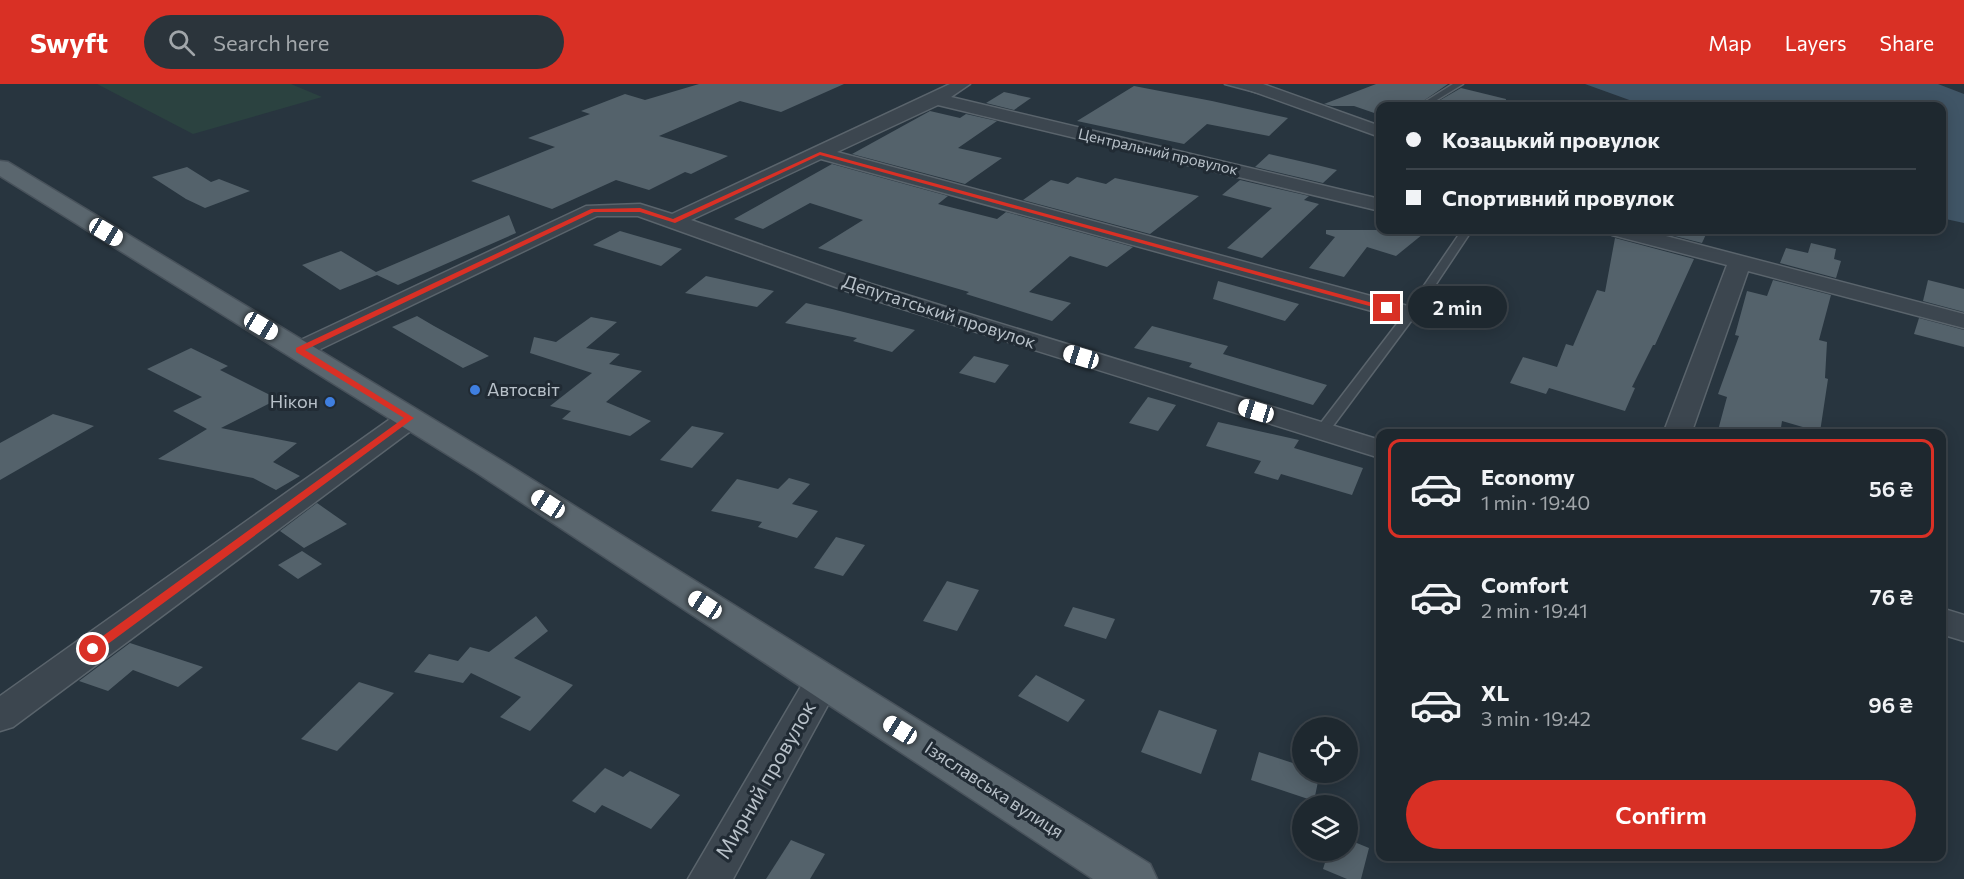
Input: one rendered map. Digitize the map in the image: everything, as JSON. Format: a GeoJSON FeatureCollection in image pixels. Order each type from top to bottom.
{"type":"FeatureCollection","features":[{"type":"Feature","properties":{"kind":"main road","name":"Ізяславська вулиця"},"geometry":{"type":"LineString","coordinates":[[0,167],[410,418],[1134,879]]}},
{"type":"Feature","properties":{"kind":"street"},"geometry":{"type":"LineString","coordinates":[[673,221],[936,99],[962,84]]}},
{"type":"Feature","properties":{"kind":"street"},"geometry":{"type":"LineString","coordinates":[[1253,87],[1376,131]]}},
{"type":"Feature","properties":{"kind":"street","name":"Центральний провулок"},"geometry":{"type":"LineString","coordinates":[[936,99],[1376,205]]}},
{"type":"Feature","properties":{"kind":"street"},"geometry":{"type":"LineString","coordinates":[[820,153],[1410,314]]}},
{"type":"Feature","properties":{"kind":"street","name":"Депутатський провулок"},"geometry":{"type":"LineString","coordinates":[[299,350],[593,210],[640,210],[862,289],[1376,448]]}},
{"type":"Feature","properties":{"kind":"street"},"geometry":{"type":"LineString","coordinates":[[1635,234],[1964,321]]}},
{"type":"Feature","properties":{"kind":"street"},"geometry":{"type":"LineString","coordinates":[[1679,429],[1740,261]]}},
{"type":"Feature","properties":{"kind":"street"},"geometry":{"type":"LineString","coordinates":[[0,716],[410,418]]}},
{"type":"Feature","properties":{"kind":"street"},"geometry":{"type":"LineString","coordinates":[[1946,623],[1964,628]]}},
{"type":"Feature","properties":{"kind":"street","name":"Мирний провулок"},"geometry":{"type":"LineString","coordinates":[[710,879],[823,681]]}},
{"type":"Feature","properties":{"kind":"lane"},"geometry":{"type":"LineString","coordinates":[[1229,84],[1253,87]]}},
{"type":"Feature","properties":{"kind":"lane"},"geometry":{"type":"LineString","coordinates":[[1429,102],[1459,84]]}},
{"type":"Feature","properties":{"kind":"lane"},"geometry":{"type":"LineString","coordinates":[[1322,431],[1410,314],[1464,234]]}},
{"type":"Feature","properties":{"kind":"green space"},"geometry":{"type":"Polygon","coordinates":[[[97,84],[291,84],[322,97],[193,134],[97,84]]]}},
{"type":"Feature","properties":{"kind":"water"},"geometry":{"type":"Polygon","coordinates":[[[1585,84],[1938,84],[1964,94],[1964,223],[1946,219],[1946,102],[1635,102],[1585,84]]]}},
{"type":"Feature","properties":{"kind":"building"},"geometry":{"type":"Polygon","coordinates":[[[699,84],[844,84],[781,112],[740,101],[659,136],[728,156],[691,174],[685,172],[649,190],[616,180],[552,209],[471,181],[555,147],[528,138],[590,114],[581,111],[625,94],[645,100],[699,84]]]}},
{"type":"Feature","properties":{"kind":"building"},"geometry":{"type":"Polygon","coordinates":[[[1376,84],[1448,84],[1422,102],[1376,102],[1376,114],[1354,106],[1324,104],[1376,84]]]}},
{"type":"Feature","properties":{"kind":"building"},"geometry":{"type":"Polygon","coordinates":[[[1134,86],[1288,118],[1269,136],[1207,124],[1184,144],[1077,121],[1134,86]]]}},
{"type":"Feature","properties":{"kind":"building"},"geometry":{"type":"Polygon","coordinates":[[[1461,88],[1506,99],[1506,102],[1437,102],[1461,88]]]}},
{"type":"Feature","properties":{"kind":"building"},"geometry":{"type":"Polygon","coordinates":[[[1004,92],[1031,98],[1014,110],[986,103],[1004,92]]]}},
{"type":"Feature","properties":{"kind":"building"},"geometry":{"type":"Polygon","coordinates":[[[930,111],[960,118],[966,114],[997,121],[958,148],[1002,158],[965,184],[852,154],[930,111]]]}},
{"type":"Feature","properties":{"kind":"building"},"geometry":{"type":"Polygon","coordinates":[[[1269,154],[1337,170],[1323,183],[1255,167],[1269,154]]]}},
{"type":"Feature","properties":{"kind":"building"},"geometry":{"type":"Polygon","coordinates":[[[832,164],[948,196],[938,204],[997,219],[1006,212],[1133,247],[1107,267],[1070,256],[1029,292],[1071,303],[1052,321],[966,294],[969,292],[818,248],[863,220],[810,203],[763,229],[734,219],[832,164]]]}},
{"type":"Feature","properties":{"kind":"building"},"geometry":{"type":"Polygon","coordinates":[[[187,167],[211,182],[219,179],[250,191],[205,208],[186,199],[152,177],[187,167]]]}},
{"type":"Feature","properties":{"kind":"building"},"geometry":{"type":"Polygon","coordinates":[[[1077,177],[1106,184],[1115,178],[1199,196],[1150,234],[1023,200],[1051,180],[1068,184],[1077,177]]]}},
{"type":"Feature","properties":{"kind":"building"},"geometry":{"type":"Polygon","coordinates":[[[1240,180],[1309,196],[1304,200],[1319,204],[1262,258],[1227,248],[1272,208],[1222,195],[1240,180]]]}},
{"type":"Feature","properties":{"kind":"building"},"geometry":{"type":"Polygon","coordinates":[[[509,215],[516,233],[398,285],[377,275],[340,290],[302,265],[341,251],[376,272],[509,215]]]}},
{"type":"Feature","properties":{"kind":"building"},"geometry":{"type":"Polygon","coordinates":[[[1326,230],[1376,230],[1376,234],[1423,234],[1396,256],[1367,247],[1344,277],[1309,268],[1335,237],[1326,234],[1326,230]]]}},
{"type":"Feature","properties":{"kind":"building"},"geometry":{"type":"Polygon","coordinates":[[[620,231],[682,249],[661,266],[593,245],[620,231]]]}},
{"type":"Feature","properties":{"kind":"building"},"geometry":{"type":"Polygon","coordinates":[[[1667,234],[1706,234],[1702,243],[1667,234]]]}},
{"type":"Feature","properties":{"kind":"building"},"geometry":{"type":"Polygon","coordinates":[[[1615,238],[1694,259],[1655,345],[1632,387],[1635,388],[1625,411],[1549,388],[1546,394],[1510,383],[1523,357],[1557,367],[1566,344],[1573,346],[1597,290],[1605,292],[1615,238]]]}},
{"type":"Feature","properties":{"kind":"building"},"geometry":{"type":"Polygon","coordinates":[[[1811,243],[1836,249],[1834,259],[1841,261],[1836,278],[1780,263],[1786,248],[1808,253],[1811,243]]]}},
{"type":"Feature","properties":{"kind":"building"},"geometry":{"type":"Polygon","coordinates":[[[706,276],[774,291],[757,307],[685,293],[706,276]]]}},
{"type":"Feature","properties":{"kind":"building"},"geometry":{"type":"Polygon","coordinates":[[[1773,280],[1831,295],[1819,340],[1827,342],[1825,378],[1828,379],[1820,429],[1810,429],[1782,421],[1781,429],[1718,429],[1727,397],[1718,394],[1739,336],[1735,335],[1747,291],[1767,296],[1773,280]]]}},
{"type":"Feature","properties":{"kind":"building"},"geometry":{"type":"Polygon","coordinates":[[[1928,280],[1964,289],[1964,312],[1923,301],[1928,280]]]}},
{"type":"Feature","properties":{"kind":"building"},"geometry":{"type":"Polygon","coordinates":[[[1218,281],[1299,304],[1285,321],[1213,299],[1218,281]]]}},
{"type":"Feature","properties":{"kind":"building"},"geometry":{"type":"Polygon","coordinates":[[[806,303],[915,330],[892,352],[853,341],[857,338],[785,323],[806,303]]]}},
{"type":"Feature","properties":{"kind":"building"},"geometry":{"type":"Polygon","coordinates":[[[417,316],[489,356],[463,368],[392,327],[417,316]]]}},
{"type":"Feature","properties":{"kind":"building"},"geometry":{"type":"Polygon","coordinates":[[[591,317],[617,322],[586,348],[620,354],[609,364],[642,371],[606,402],[651,421],[630,436],[562,419],[571,411],[550,406],[592,373],[530,353],[534,337],[556,342],[591,317]]]}},
{"type":"Feature","properties":{"kind":"building"},"geometry":{"type":"Polygon","coordinates":[[[1919,318],[1964,330],[1964,347],[1914,334],[1919,318]]]}},
{"type":"Feature","properties":{"kind":"building"},"geometry":{"type":"Polygon","coordinates":[[[1152,326],[1228,346],[1223,354],[1327,385],[1313,405],[1189,367],[1192,363],[1134,348],[1152,326]]]}},
{"type":"Feature","properties":{"kind":"building"},"geometry":{"type":"Polygon","coordinates":[[[191,348],[228,366],[220,370],[278,399],[221,428],[297,443],[273,462],[300,476],[276,490],[253,478],[158,459],[207,429],[173,411],[202,397],[147,369],[191,348]]]}},
{"type":"Feature","properties":{"kind":"building"},"geometry":{"type":"Polygon","coordinates":[[[974,356],[1009,365],[995,383],[959,373],[974,356]]]}},
{"type":"Feature","properties":{"kind":"building"},"geometry":{"type":"Polygon","coordinates":[[[1148,397],[1176,405],[1158,431],[1129,423],[1148,397]]]}},
{"type":"Feature","properties":{"kind":"building"},"geometry":{"type":"Polygon","coordinates":[[[53,414],[94,426],[0,480],[0,443],[53,414]]]}},
{"type":"Feature","properties":{"kind":"building"},"geometry":{"type":"Polygon","coordinates":[[[1218,422],[1299,440],[1294,448],[1363,468],[1352,495],[1281,474],[1278,480],[1254,473],[1261,461],[1206,446],[1218,422]]]}},
{"type":"Feature","properties":{"kind":"building"},"geometry":{"type":"Polygon","coordinates":[[[692,426],[724,433],[692,468],[660,460],[692,426]]]}},
{"type":"Feature","properties":{"kind":"building"},"geometry":{"type":"Polygon","coordinates":[[[789,478],[810,484],[792,504],[818,511],[797,538],[758,527],[762,522],[711,511],[737,479],[778,489],[789,478]]]}},
{"type":"Feature","properties":{"kind":"building"},"geometry":{"type":"Polygon","coordinates":[[[317,503],[347,524],[304,548],[280,531],[317,503]]]}},
{"type":"Feature","properties":{"kind":"building"},"geometry":{"type":"Polygon","coordinates":[[[836,537],[865,545],[843,576],[814,568],[836,537]]]}},
{"type":"Feature","properties":{"kind":"building"},"geometry":{"type":"Polygon","coordinates":[[[302,551],[322,564],[298,579],[278,565],[302,551]]]}},
{"type":"Feature","properties":{"kind":"building"},"geometry":{"type":"Polygon","coordinates":[[[947,581],[979,590],[957,631],[923,621],[947,581]]]}},
{"type":"Feature","properties":{"kind":"building"},"geometry":{"type":"Polygon","coordinates":[[[1073,607],[1115,619],[1106,639],[1064,626],[1073,607]]]}},
{"type":"Feature","properties":{"kind":"building"},"geometry":{"type":"Polygon","coordinates":[[[536,616],[548,631],[514,658],[573,685],[530,731],[500,717],[521,697],[471,673],[463,683],[414,672],[429,654],[458,661],[470,647],[489,652],[536,616]]]}},
{"type":"Feature","properties":{"kind":"building"},"geometry":{"type":"Polygon","coordinates":[[[130,643],[203,667],[178,687],[133,670],[108,691],[79,681],[130,643]]]}},
{"type":"Feature","properties":{"kind":"building"},"geometry":{"type":"Polygon","coordinates":[[[1036,675],[1085,700],[1068,722],[1018,696],[1036,675]]]}},
{"type":"Feature","properties":{"kind":"building"},"geometry":{"type":"Polygon","coordinates":[[[359,682],[394,693],[337,751],[301,739],[359,682]]]}},
{"type":"Feature","properties":{"kind":"building"},"geometry":{"type":"Polygon","coordinates":[[[1159,710],[1217,730],[1201,774],[1141,752],[1159,710]]]}},
{"type":"Feature","properties":{"kind":"building"},"geometry":{"type":"Polygon","coordinates":[[[1259,752],[1292,763],[1292,783],[1318,783],[1315,795],[1296,795],[1251,780],[1259,752]]]}},
{"type":"Feature","properties":{"kind":"building"},"geometry":{"type":"Polygon","coordinates":[[[605,768],[623,777],[630,771],[680,795],[651,829],[602,805],[595,813],[572,801],[605,768]]]}},
{"type":"Feature","properties":{"kind":"building"},"geometry":{"type":"Polygon","coordinates":[[[791,840],[825,854],[810,879],[766,879],[791,840]]]}},
{"type":"Feature","properties":{"kind":"building"},"geometry":{"type":"Polygon","coordinates":[[[1358,844],[1369,848],[1361,879],[1347,879],[1323,869],[1326,861],[1358,861],[1358,844]]]}},
{"type":"Feature","properties":{"kind":"place","name":"Автосвіт"},"geometry":{"type":"Point","coordinates":[475,390]}},
{"type":"Feature","properties":{"kind":"place","name":"Нікон"},"geometry":{"type":"Point","coordinates":[330,402]}},
{"type":"Feature","properties":{"kind":"route"},"geometry":{"type":"LineString","coordinates":[[93,649],[410,418],[299,350],[593,210],[640,210],[673,221],[820,153],[1387,308]]}}]}
